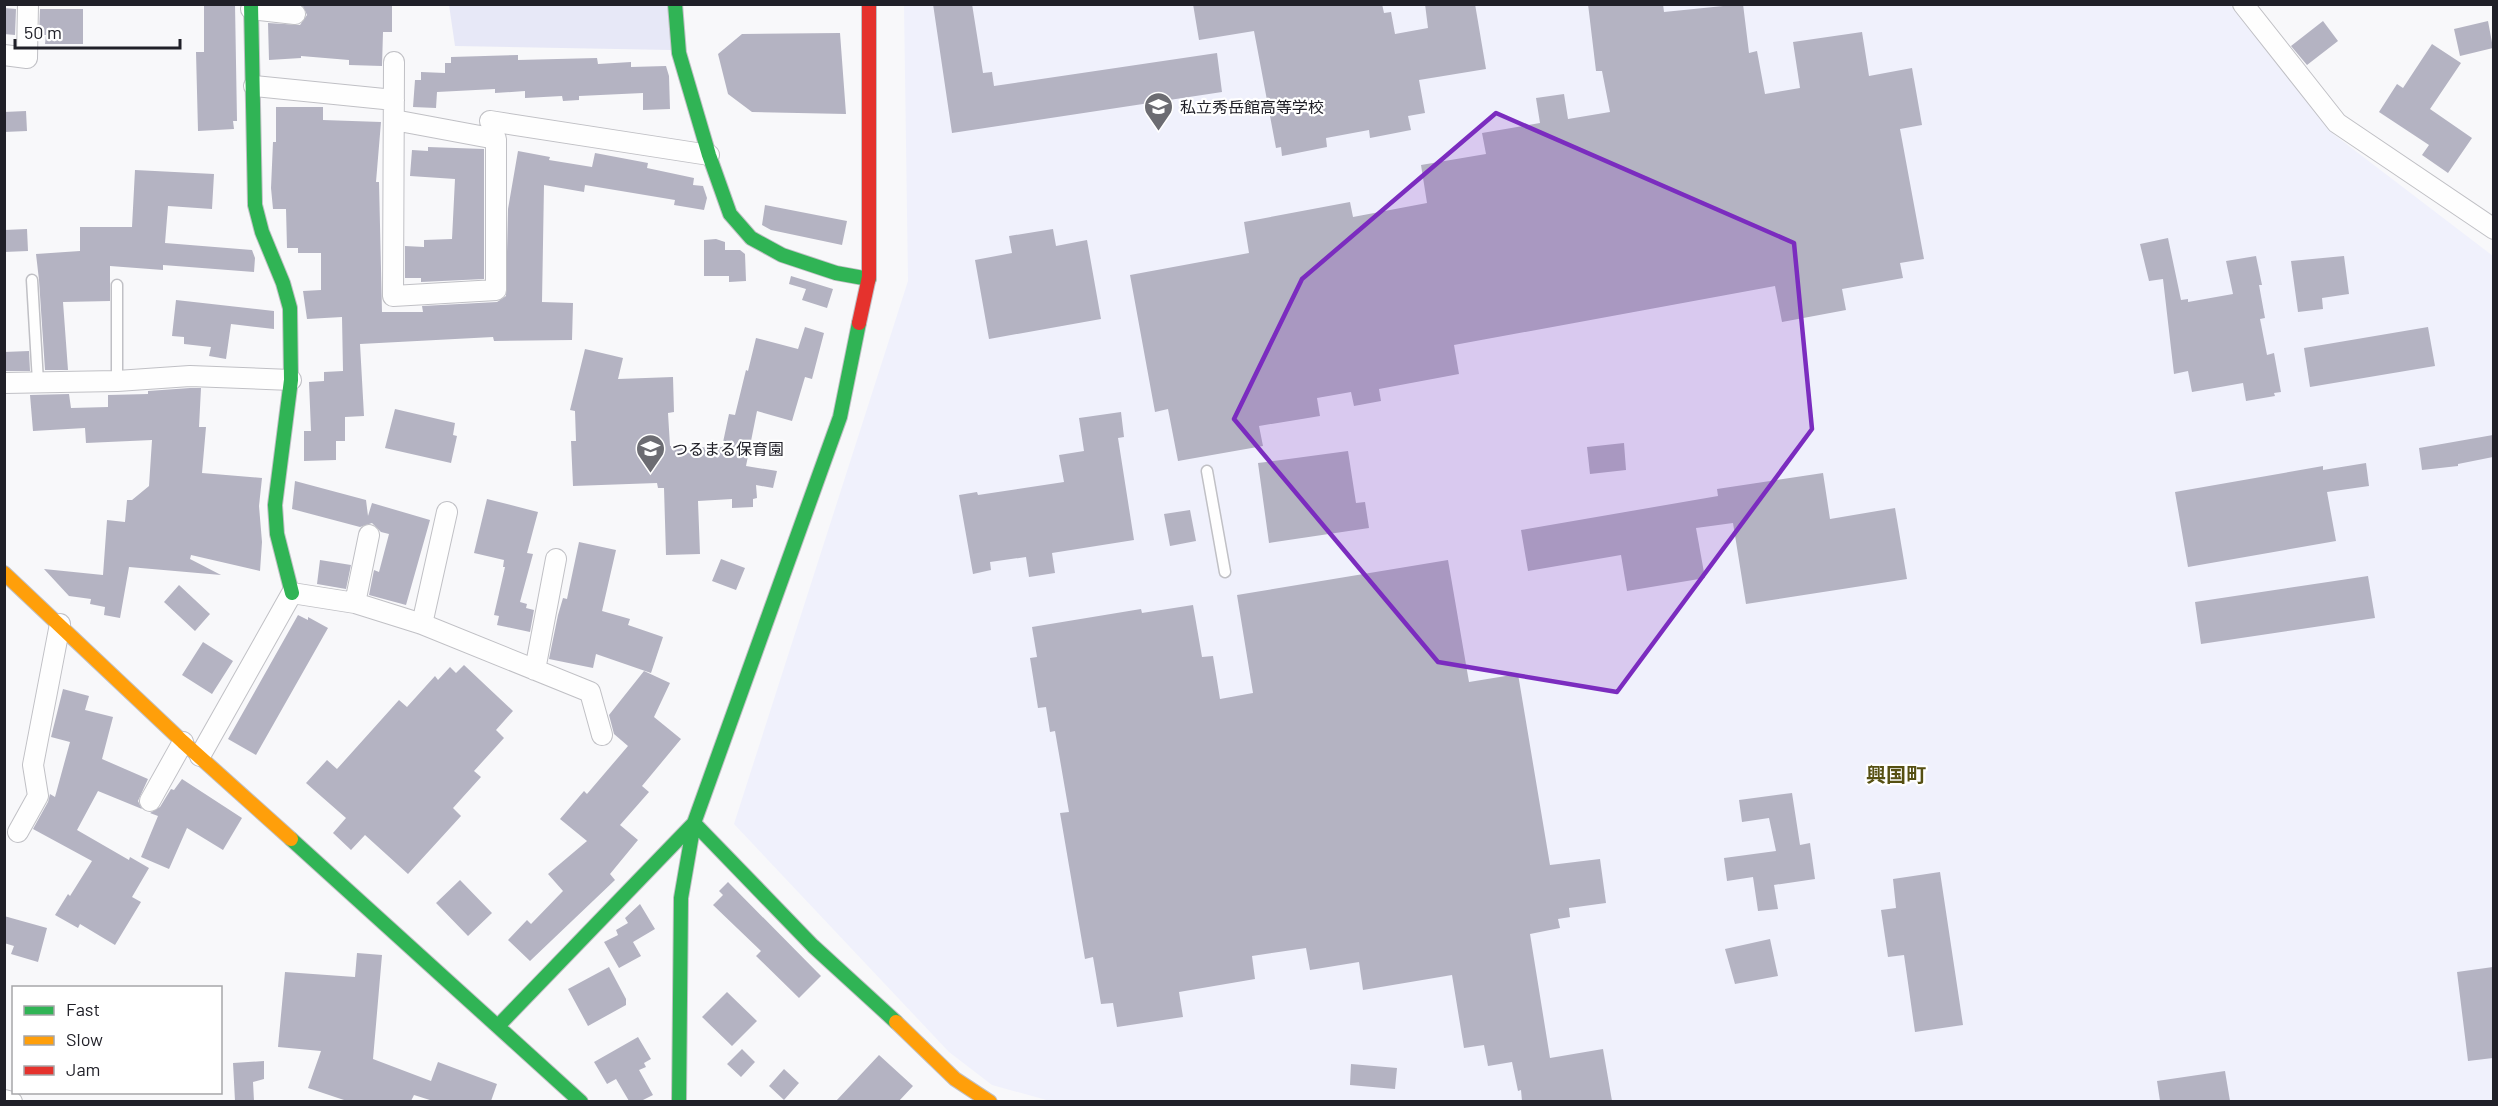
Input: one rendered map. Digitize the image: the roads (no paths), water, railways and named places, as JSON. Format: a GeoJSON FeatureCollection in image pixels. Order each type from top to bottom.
{"type":"FeatureCollection","features":[{"type":"Feature","properties":{"kind":"street"},"geometry":{"type":"LineString","coordinates":[[4,56],[27,58],[28,4]]}},
{"type":"Feature","properties":{"kind":"street"},"geometry":{"type":"LineString","coordinates":[[675,4],[679,53],[709,155],[730,214],[751,238],[782,255],[836,273],[869,279]]}},
{"type":"Feature","properties":{"kind":"street"},"geometry":{"type":"LineString","coordinates":[[679,1101],[681,898],[694,823],[840,417],[869,279],[869,4]]}},
{"type":"Feature","properties":{"kind":"street"},"geometry":{"type":"LineString","coordinates":[[2243,4],[2337,123],[2493,229]]}},
{"type":"Feature","properties":{"kind":"street"},"geometry":{"type":"LineString","coordinates":[[200,756],[292,592],[277,534],[275,505],[291,380],[290,308],[283,283],[262,232],[255,205],[251,7],[295,14]]}},
{"type":"Feature","properties":{"kind":"street"},"geometry":{"type":"LineString","coordinates":[[394,62],[393,296],[496,290],[496,139],[394,120]]}},
{"type":"Feature","properties":{"kind":"street"},"geometry":{"type":"LineString","coordinates":[[254,86],[394,100]]}},
{"type":"Feature","properties":{"kind":"street"},"geometry":{"type":"LineString","coordinates":[[490,121],[709,155]]}},
{"type":"Feature","properties":{"kind":"street"},"geometry":{"type":"LineString","coordinates":[[4,383],[117,381],[190,376],[291,380]]}},
{"type":"Feature","properties":{"kind":"street"},"geometry":{"type":"LineString","coordinates":[[422,624],[447,512]]}},
{"type":"Feature","properties":{"kind":"street"},"geometry":{"type":"LineString","coordinates":[[355,603],[369,535]]}},
{"type":"Feature","properties":{"kind":"street"},"geometry":{"type":"LineString","coordinates":[[535,670],[556,559]]}},
{"type":"Feature","properties":{"kind":"street"},"geometry":{"type":"LineString","coordinates":[[4,573],[183,742],[581,1101]]}},
{"type":"Feature","properties":{"kind":"street"},"geometry":{"type":"LineString","coordinates":[[292,592],[355,603],[422,624],[590,692],[602,735]]}},
{"type":"Feature","properties":{"kind":"street"},"geometry":{"type":"LineString","coordinates":[[18,832],[38,796],[33,765],[60,624]]}},
{"type":"Feature","properties":{"kind":"street"},"geometry":{"type":"LineString","coordinates":[[150,801],[183,742]]}},
{"type":"Feature","properties":{"kind":"street"},"geometry":{"type":"LineString","coordinates":[[498,1026],[694,823]]}},
{"type":"Feature","properties":{"kind":"street"},"geometry":{"type":"LineString","coordinates":[[694,823],[813,946],[898,1023],[955,1079],[978,1096],[990,1101]]}},
{"type":"Feature","properties":{"kind":"street"},"geometry":{"type":"LineString","coordinates":[[954,1101],[955,1079]]}},
{"type":"Feature","properties":{"kind":"street"},"geometry":{"type":"LineString","coordinates":[[4,1100],[12,1101]]}},
{"type":"Feature","properties":{"kind":"lane"},"geometry":{"type":"LineString","coordinates":[[32,280],[38,382]]}},
{"type":"Feature","properties":{"kind":"lane"},"geometry":{"type":"LineString","coordinates":[[117,285],[117,381]]}},
{"type":"Feature","properties":{"kind":"lane"},"geometry":{"type":"LineString","coordinates":[[1207,471],[1225,572]]}},
{"type":"Feature","properties":{"kind":"place","name":"私立秀岳館高等学校"},"geometry":{"type":"Point","coordinates":[1159,132]}},
{"type":"Feature","properties":{"kind":"place","name":"つるまる保育園"},"geometry":{"type":"Point","coordinates":[651,474]}},
{"type":"Feature","properties":{"kind":"district","name":"興国町"},"geometry":{"type":"Point","coordinates":[1896,774]}}]}
